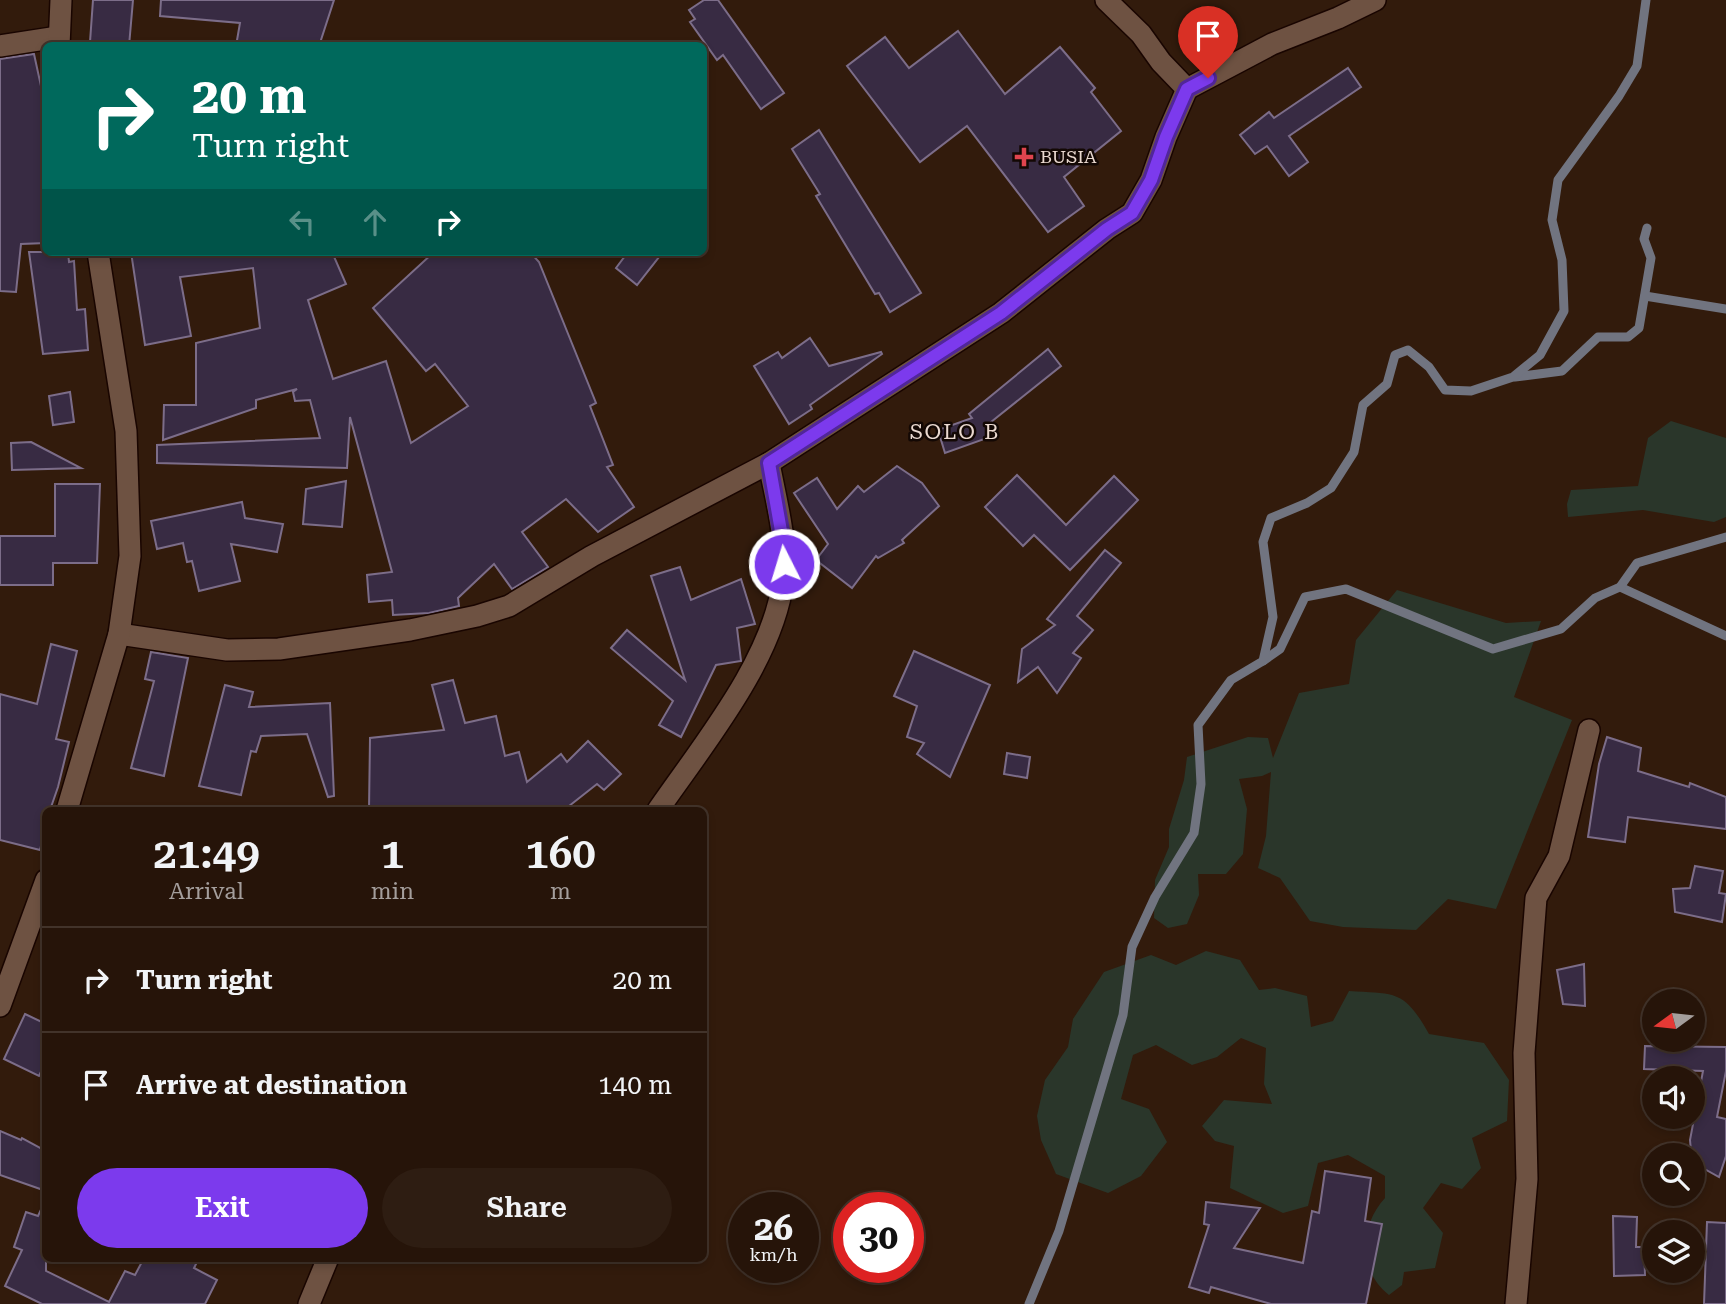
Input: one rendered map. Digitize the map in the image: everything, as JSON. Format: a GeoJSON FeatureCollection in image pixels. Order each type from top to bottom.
{"type":"FeatureCollection","features":[{"type":"Feature","properties":{"kind":"street"},"geometry":{"type":"LineString","coordinates":[[59,41],[61,0]]}},
{"type":"Feature","properties":{"kind":"street"},"geometry":{"type":"LineString","coordinates":[[1106,0],[1141,34],[1161,62],[1187,89]]}},
{"type":"Feature","properties":{"kind":"street"},"geometry":{"type":"LineString","coordinates":[[119,634],[227,650],[279,649],[477,617],[509,606],[592,556],[769,463],[1001,313],[1107,229],[1132,213],[1151,180],[1187,89],[1272,44],[1375,0]]}},
{"type":"Feature","properties":{"kind":"street"},"geometry":{"type":"LineString","coordinates":[[0,46],[42,42]]}},
{"type":"Feature","properties":{"kind":"street"},"geometry":{"type":"LineString","coordinates":[[68,807],[119,634],[130,556],[126,431],[99,256]]}},
{"type":"Feature","properties":{"kind":"street"},"geometry":{"type":"LineString","coordinates":[[660,807],[750,674],[778,607],[783,580],[784,548],[769,463]]}},
{"type":"Feature","properties":{"kind":"street"},"geometry":{"type":"LineString","coordinates":[[1517,1304],[1527,1179],[1524,1053],[1536,898],[1559,856],[1589,730]]}},
{"type":"Feature","properties":{"kind":"street"},"geometry":{"type":"LineString","coordinates":[[0,1006],[42,891]]}},
{"type":"Feature","properties":{"kind":"street"},"geometry":{"type":"LineString","coordinates":[[309,1304],[326,1262]]}},
{"type":"Feature","properties":{"kind":"green space"},"geometry":{"type":"Polygon","coordinates":[[[1671,421],[1726,438],[1726,517],[1714,522],[1643,510],[1568,517],[1567,504],[1571,490],[1638,486],[1648,438],[1671,421]]]}},
{"type":"Feature","properties":{"kind":"green space"},"geometry":{"type":"Polygon","coordinates":[[[1397,590],[1506,623],[1541,621],[1514,697],[1572,720],[1496,909],[1448,899],[1416,930],[1343,927],[1310,921],[1280,878],[1258,868],[1266,836],[1271,772],[1239,779],[1247,809],[1243,854],[1226,874],[1198,874],[1199,895],[1187,924],[1168,928],[1154,918],[1155,880],[1169,847],[1169,829],[1184,780],[1187,757],[1248,737],[1268,738],[1273,758],[1299,693],[1349,684],[1356,640],[1397,590]]]}},
{"type":"Feature","properties":{"kind":"green space"},"geometry":{"type":"Polygon","coordinates":[[[1206,951],[1240,960],[1259,990],[1275,988],[1307,996],[1311,1027],[1333,1021],[1349,991],[1389,994],[1398,997],[1413,1009],[1429,1034],[1484,1043],[1509,1080],[1507,1121],[1472,1138],[1481,1168],[1462,1189],[1441,1183],[1423,1208],[1443,1233],[1435,1268],[1404,1272],[1402,1285],[1389,1295],[1379,1285],[1367,1261],[1366,1248],[1370,1222],[1385,1198],[1385,1176],[1348,1155],[1318,1163],[1308,1206],[1283,1213],[1230,1188],[1234,1146],[1215,1141],[1202,1126],[1224,1100],[1272,1104],[1264,1084],[1266,1048],[1241,1038],[1217,1057],[1192,1065],[1156,1045],[1133,1055],[1121,1099],[1149,1109],[1167,1142],[1141,1176],[1108,1193],[1056,1174],[1041,1140],[1037,1116],[1045,1080],[1068,1047],[1073,1019],[1104,972],[1151,955],[1176,965],[1206,951]]]}},
{"type":"Feature","properties":{"kind":"building"},"geometry":{"type":"Polygon","coordinates":[[[93,0],[133,0],[129,42],[90,42],[93,0]]]}},
{"type":"Feature","properties":{"kind":"building"},"geometry":{"type":"Polygon","coordinates":[[[161,0],[334,0],[320,42],[237,42],[240,23],[160,16],[161,0]]]}},
{"type":"Feature","properties":{"kind":"building"},"geometry":{"type":"Polygon","coordinates":[[[704,0],[718,0],[784,93],[761,109],[723,55],[717,60],[707,42],[704,42],[690,22],[695,19],[689,10],[704,0]]]}},
{"type":"Feature","properties":{"kind":"building"},"geometry":{"type":"Polygon","coordinates":[[[958,31],[1005,94],[1060,47],[1095,88],[1091,92],[1121,131],[1064,177],[1084,206],[1048,232],[967,126],[920,162],[847,66],[885,37],[909,68],[958,31]]]}},
{"type":"Feature","properties":{"kind":"building"},"geometry":{"type":"Polygon","coordinates":[[[34,54],[42,91],[42,243],[21,244],[16,292],[0,291],[0,59],[34,54]]]}},
{"type":"Feature","properties":{"kind":"building"},"geometry":{"type":"Polygon","coordinates":[[[1348,68],[1361,87],[1289,136],[1308,162],[1289,176],[1267,146],[1255,154],[1240,135],[1269,112],[1274,118],[1348,68]]]}},
{"type":"Feature","properties":{"kind":"building"},"geometry":{"type":"Polygon","coordinates":[[[819,130],[921,293],[890,312],[879,293],[875,294],[816,196],[820,194],[792,149],[819,130]]]}},
{"type":"Feature","properties":{"kind":"building"},"geometry":{"type":"Polygon","coordinates":[[[29,252],[42,252],[42,256],[68,256],[69,262],[74,261],[77,310],[85,309],[88,350],[43,354],[29,252]]]}},
{"type":"Feature","properties":{"kind":"building"},"geometry":{"type":"Polygon","coordinates":[[[132,256],[334,256],[346,284],[308,300],[333,379],[386,361],[411,443],[468,406],[435,364],[426,371],[373,308],[430,256],[534,256],[539,262],[596,403],[590,406],[613,465],[607,467],[634,507],[598,532],[566,499],[522,532],[548,567],[512,589],[494,564],[458,598],[459,606],[429,613],[393,615],[392,600],[369,602],[367,575],[392,572],[350,417],[347,468],[157,463],[157,445],[320,438],[310,400],[295,401],[293,392],[297,389],[256,400],[256,408],[163,440],[164,405],[196,405],[196,343],[260,328],[253,268],[180,277],[191,336],[145,345],[132,256]]]}},
{"type":"Feature","properties":{"kind":"building"},"geometry":{"type":"Polygon","coordinates":[[[625,256],[660,256],[637,285],[616,268],[625,256]]]}},
{"type":"Feature","properties":{"kind":"building"},"geometry":{"type":"Polygon","coordinates":[[[810,338],[829,366],[881,352],[882,354],[810,405],[812,409],[789,424],[754,366],[778,352],[782,358],[810,338]]]}},
{"type":"Feature","properties":{"kind":"building"},"geometry":{"type":"Polygon","coordinates":[[[1048,349],[1061,366],[986,426],[990,437],[945,453],[938,430],[972,418],[969,414],[1048,349]]]}},
{"type":"Feature","properties":{"kind":"building"},"geometry":{"type":"Polygon","coordinates":[[[70,392],[74,422],[53,425],[49,396],[70,392]]]}},
{"type":"Feature","properties":{"kind":"building"},"geometry":{"type":"Polygon","coordinates":[[[31,442],[81,468],[12,470],[11,443],[31,442]]]}},
{"type":"Feature","properties":{"kind":"building"},"geometry":{"type":"Polygon","coordinates":[[[897,466],[922,483],[939,506],[902,540],[904,543],[878,558],[876,556],[852,588],[816,560],[828,544],[794,493],[817,478],[837,509],[858,486],[864,492],[897,466]]]}},
{"type":"Feature","properties":{"kind":"building"},"geometry":{"type":"Polygon","coordinates":[[[1017,475],[1066,525],[1114,476],[1138,500],[1070,570],[1034,535],[1023,546],[985,507],[1017,475]]]}},
{"type":"Feature","properties":{"kind":"building"},"geometry":{"type":"Polygon","coordinates":[[[346,481],[342,527],[303,524],[306,489],[346,481]]]}},
{"type":"Feature","properties":{"kind":"building"},"geometry":{"type":"Polygon","coordinates":[[[55,484],[100,484],[97,563],[53,563],[53,585],[0,585],[0,536],[55,536],[55,484]]]}},
{"type":"Feature","properties":{"kind":"building"},"geometry":{"type":"Polygon","coordinates":[[[242,502],[245,518],[283,524],[277,552],[231,544],[240,581],[199,591],[192,561],[187,562],[183,543],[157,549],[151,521],[242,502]]]}},
{"type":"Feature","properties":{"kind":"building"},"geometry":{"type":"Polygon","coordinates":[[[1105,550],[1121,563],[1077,616],[1093,630],[1073,653],[1081,658],[1057,693],[1038,667],[1018,682],[1022,649],[1055,625],[1047,619],[1105,550]]]}},
{"type":"Feature","properties":{"kind":"building"},"geometry":{"type":"Polygon","coordinates":[[[680,567],[691,600],[741,579],[755,624],[737,628],[741,661],[716,665],[681,737],[659,725],[673,701],[611,648],[627,630],[685,680],[651,576],[680,567]]]}},
{"type":"Feature","properties":{"kind":"building"},"geometry":{"type":"Polygon","coordinates":[[[51,644],[77,651],[56,739],[69,742],[51,807],[42,807],[40,850],[0,840],[0,694],[37,704],[51,644]]]}},
{"type":"Feature","properties":{"kind":"building"},"geometry":{"type":"Polygon","coordinates":[[[914,651],[990,685],[950,777],[917,754],[924,743],[907,737],[917,706],[894,696],[914,651]]]}},
{"type":"Feature","properties":{"kind":"building"},"geometry":{"type":"Polygon","coordinates":[[[151,652],[188,658],[164,776],[131,768],[154,681],[145,679],[151,652]]]}},
{"type":"Feature","properties":{"kind":"building"},"geometry":{"type":"Polygon","coordinates":[[[453,680],[465,723],[496,716],[505,756],[519,752],[527,782],[561,754],[567,762],[588,741],[621,774],[604,790],[597,784],[568,807],[369,807],[370,738],[444,730],[432,685],[453,680]]]}},
{"type":"Feature","properties":{"kind":"building"},"geometry":{"type":"Polygon","coordinates":[[[225,685],[253,692],[249,707],[330,703],[334,796],[328,797],[307,734],[261,736],[256,752],[251,751],[241,795],[199,786],[225,685]]]}},
{"type":"Feature","properties":{"kind":"building"},"geometry":{"type":"Polygon","coordinates":[[[1607,737],[1641,748],[1638,771],[1689,787],[1690,783],[1726,797],[1726,829],[1628,817],[1625,842],[1588,837],[1599,764],[1607,737]]]}},
{"type":"Feature","properties":{"kind":"building"},"geometry":{"type":"Polygon","coordinates":[[[1007,753],[1030,757],[1027,778],[1004,774],[1007,753]]]}},
{"type":"Feature","properties":{"kind":"building"},"geometry":{"type":"Polygon","coordinates":[[[1695,866],[1723,871],[1719,893],[1726,894],[1722,922],[1675,912],[1673,889],[1690,888],[1695,866]]]}},
{"type":"Feature","properties":{"kind":"building"},"geometry":{"type":"Polygon","coordinates":[[[1584,964],[1585,1006],[1563,1004],[1557,970],[1584,964]]]}},
{"type":"Feature","properties":{"kind":"building"},"geometry":{"type":"Polygon","coordinates":[[[25,1014],[42,1022],[42,1070],[39,1076],[4,1059],[25,1014]]]}},
{"type":"Feature","properties":{"kind":"building"},"geometry":{"type":"Polygon","coordinates":[[[1705,1047],[1726,1047],[1726,1071],[1717,1117],[1726,1119],[1726,1156],[1719,1177],[1705,1169],[1705,1143],[1690,1143],[1692,1129],[1705,1129],[1705,1066],[1644,1066],[1645,1052],[1705,1052],[1705,1047]]]}},
{"type":"Feature","properties":{"kind":"building"},"geometry":{"type":"Polygon","coordinates":[[[0,1131],[21,1140],[22,1138],[42,1149],[42,1190],[0,1175],[0,1131]]]}},
{"type":"Feature","properties":{"kind":"building"},"geometry":{"type":"Polygon","coordinates":[[[1325,1171],[1371,1178],[1365,1221],[1382,1224],[1366,1304],[1271,1304],[1211,1287],[1209,1293],[1189,1287],[1209,1225],[1204,1224],[1206,1202],[1260,1208],[1234,1248],[1303,1263],[1312,1211],[1319,1213],[1325,1171]]]}},
{"type":"Feature","properties":{"kind":"building"},"geometry":{"type":"Polygon","coordinates":[[[42,1208],[42,1262],[46,1262],[46,1271],[109,1302],[125,1271],[135,1275],[142,1262],[197,1262],[194,1268],[217,1280],[205,1304],[42,1304],[5,1286],[22,1250],[14,1247],[26,1212],[38,1216],[42,1208]]]}},
{"type":"Feature","properties":{"kind":"building"},"geometry":{"type":"Polygon","coordinates":[[[1613,1216],[1637,1217],[1636,1247],[1642,1247],[1642,1275],[1614,1276],[1613,1216]]]}},
{"type":"Feature","properties":{"kind":"building"},"geometry":{"type":"Polygon","coordinates":[[[1707,1222],[1726,1223],[1726,1304],[1704,1304],[1707,1222]]]}},
{"type":"Feature","properties":{"kind":"waterway"},"geometry":{"type":"LineString","coordinates":[[1029,1304],[1059,1231],[1123,1015],[1132,947],[1155,897],[1194,833],[1201,784],[1198,725],[1231,680],[1263,661],[1273,617],[1263,542],[1271,518],[1307,503],[1331,488],[1354,452],[1363,405],[1387,384],[1395,355],[1408,350],[1429,367],[1445,390],[1471,391],[1513,377],[1540,355],[1564,311],[1562,260],[1552,220],[1558,180],[1619,96],[1637,66],[1646,0]]}},
{"type":"Feature","properties":{"kind":"waterway"},"geometry":{"type":"LineString","coordinates":[[1515,377],[1562,371],[1598,337],[1628,337],[1639,328],[1651,258],[1644,239],[1647,228]]}},
{"type":"Feature","properties":{"kind":"waterway"},"geometry":{"type":"LineString","coordinates":[[1645,296],[1726,309]]}},
{"type":"Feature","properties":{"kind":"waterway"},"geometry":{"type":"LineString","coordinates":[[1263,661],[1280,649],[1305,597],[1346,589],[1493,649],[1561,629],[1595,598],[1620,587],[1637,563],[1726,537]]}},
{"type":"Feature","properties":{"kind":"waterway"},"geometry":{"type":"LineString","coordinates":[[1620,587],[1726,636]]}},
{"type":"Feature","properties":{"kind":"place","name":"BUSIA"},"geometry":{"type":"Point","coordinates":[1024,157]}},
{"type":"Feature","properties":{"kind":"district","name":"SOLO B"},"geometry":{"type":"Point","coordinates":[955,432]}},
{"type":"Feature","properties":{"kind":"route"},"geometry":{"type":"LineString","coordinates":[[784,564],[784,548],[769,463],[1001,313],[1107,229],[1132,213],[1151,180],[1187,89],[1208,78]]}}]}
